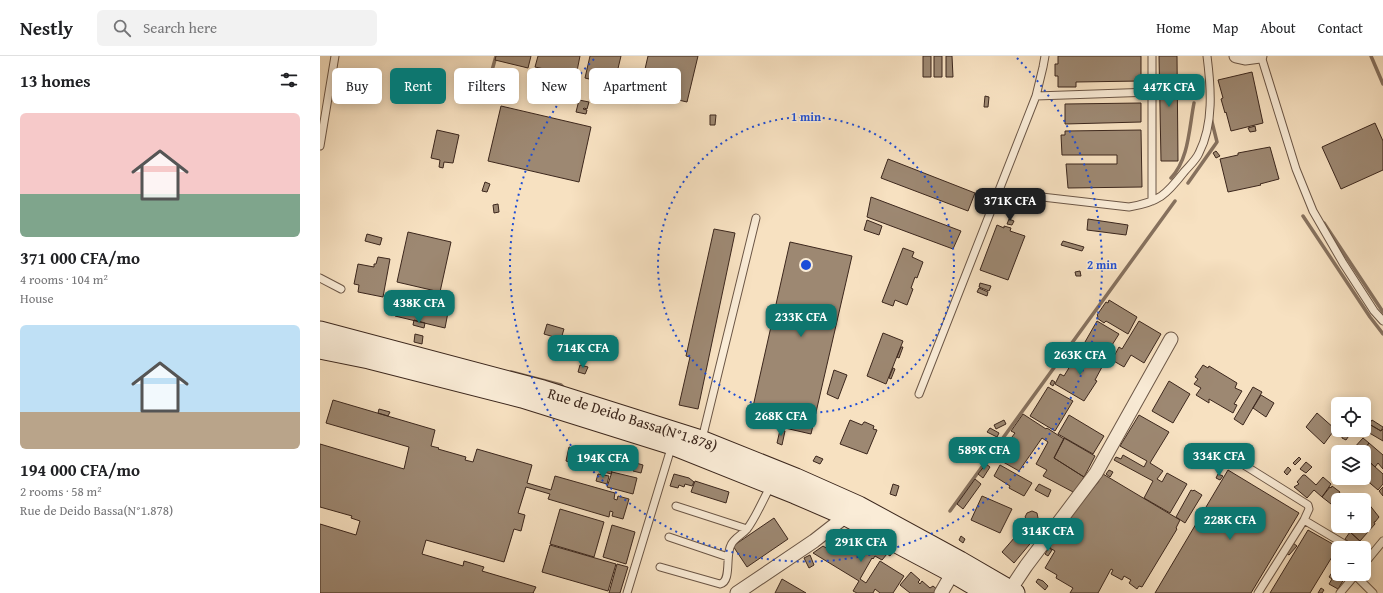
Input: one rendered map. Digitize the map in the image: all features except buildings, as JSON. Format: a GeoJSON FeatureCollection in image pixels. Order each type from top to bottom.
{"type":"FeatureCollection","features":[{"type":"Feature","properties":{"kind":"main road","name":"Rue de Deido Bassa(N°1.878)"},"geometry":{"type":"LineString","coordinates":[[320,330],[543,390],[674,438],[701,440],[796,478],[846,500],[957,567],[1012,592]]}},
{"type":"Feature","properties":{"kind":"main road"},"geometry":{"type":"LineString","coordinates":[[320,349],[369,359],[674,438],[771,485],[846,516],[957,567],[987,593]]}},
{"type":"Feature","properties":{"kind":"street"},"geometry":{"type":"LineString","coordinates":[[1236,56],[1245,58],[1260,56]]}},
{"type":"Feature","properties":{"kind":"street"},"geometry":{"type":"LineString","coordinates":[[1012,592],[1026,566],[1096,473],[1170,339]]}},
{"type":"Feature","properties":{"kind":"street"},"geometry":{"type":"LineString","coordinates":[[737,593],[814,541],[846,516]]}},
{"type":"Feature","properties":{"kind":"street"},"geometry":{"type":"LineString","coordinates":[[941,593],[957,567]]}},
{"type":"Feature","properties":{"kind":"lane"},"geometry":{"type":"LineString","coordinates":[[320,146],[335,56]]}},
{"type":"Feature","properties":{"kind":"lane"},"geometry":{"type":"LineString","coordinates":[[919,394],[1036,96],[1045,56]]}},
{"type":"Feature","properties":{"kind":"lane"},"geometry":{"type":"LineString","coordinates":[[1152,56],[1152,202]]}},
{"type":"Feature","properties":{"kind":"lane"},"geometry":{"type":"LineString","coordinates":[[998,192],[1129,207],[1152,202],[1161,197],[1172,189],[1199,153],[1207,131],[1210,107],[1207,56]]}},
{"type":"Feature","properties":{"kind":"lane"},"geometry":{"type":"LineString","coordinates":[[1260,56],[1296,168],[1314,211],[1343,263],[1374,311],[1383,321]]}},
{"type":"Feature","properties":{"kind":"lane"},"geometry":{"type":"LineString","coordinates":[[1036,96],[1152,92]]}},
{"type":"Feature","properties":{"kind":"lane"},"geometry":{"type":"LineString","coordinates":[[701,440],[756,218]]}},
{"type":"Feature","properties":{"kind":"lane"},"geometry":{"type":"LineString","coordinates":[[320,278],[341,290]]}},
{"type":"Feature","properties":{"kind":"lane"},"geometry":{"type":"LineString","coordinates":[[627,593],[674,438]]}},
{"type":"Feature","properties":{"kind":"lane"},"geometry":{"type":"LineString","coordinates":[[1244,465],[1308,505],[1309,512],[1258,593]]}},
{"type":"Feature","properties":{"kind":"lane"},"geometry":{"type":"LineString","coordinates":[[660,567],[724,584],[726,580],[730,545],[747,529],[771,485]]}},
{"type":"Feature","properties":{"kind":"lane"},"geometry":{"type":"LineString","coordinates":[[676,506],[747,529]]}},
{"type":"Feature","properties":{"kind":"lane"},"geometry":{"type":"LineString","coordinates":[[1304,520],[1339,541]]}},
{"type":"Feature","properties":{"kind":"lane"},"geometry":{"type":"LineString","coordinates":[[669,537],[728,557]]}},
{"type":"Feature","properties":{"kind":"lane"},"geometry":{"type":"LineString","coordinates":[[1371,553],[1383,541]]}},
{"type":"Feature","properties":{"kind":"lane"},"geometry":{"type":"LineString","coordinates":[[1340,593],[1350,581]]}},
{"type":"Feature","properties":{"kind":"lane"},"geometry":{"type":"LineString","coordinates":[[1361,581],[1372,593]]}},
{"type":"Feature","properties":{"kind":"waterway"},"geometry":{"type":"LineString","coordinates":[[493,68],[496,56]]}},
{"type":"Feature","properties":{"kind":"waterway"},"geometry":{"type":"LineString","coordinates":[[1371,56],[1383,84]]}},
{"type":"Feature","properties":{"kind":"waterway"},"geometry":{"type":"LineString","coordinates":[[1171,178],[1177,170],[1185,153],[1194,103]]}},
{"type":"Feature","properties":{"kind":"waterway"},"geometry":{"type":"LineString","coordinates":[[1188,183],[1217,142],[1211,118]]}},
{"type":"Feature","properties":{"kind":"waterway"},"geometry":{"type":"LineString","coordinates":[[950,511],[1175,201]]}},
{"type":"Feature","properties":{"kind":"waterway"},"geometry":{"type":"LineString","coordinates":[[1303,216],[1370,317],[1383,334]]}},
{"type":"Feature","properties":{"kind":"waterway"},"geometry":{"type":"LineString","coordinates":[[1324,223],[1383,312]]}},
{"type":"Feature","properties":{"kind":"waterway"},"geometry":{"type":"LineString","coordinates":[[511,372],[561,385],[565,389]]}}]}
